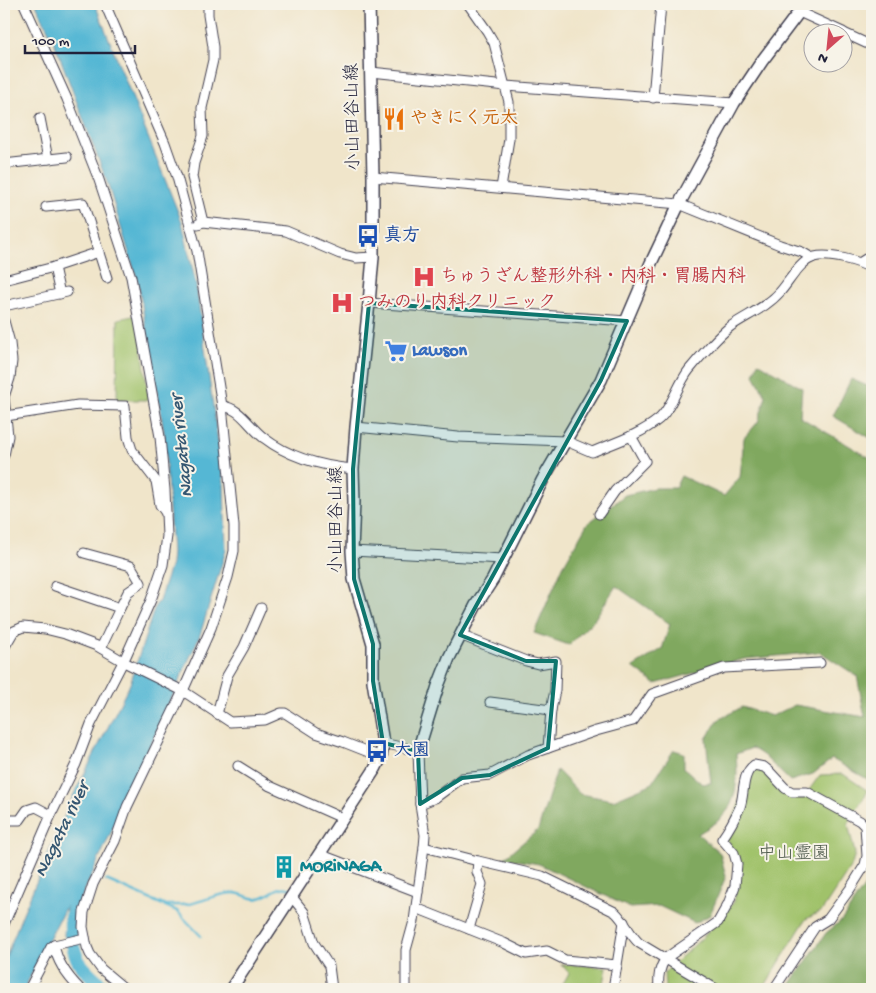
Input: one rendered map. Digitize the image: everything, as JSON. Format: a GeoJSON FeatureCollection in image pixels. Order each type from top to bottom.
{"type":"FeatureCollection","features":[{"type":"Feature","properties":{"kind":"main road","name":"小山田谷山線"},"geometry":{"type":"LineString","coordinates":[[231,989],[375,768],[381,757],[383,743],[372,681],[373,644],[354,579],[352,551],[356,427],[370,303],[373,257],[370,4]]}},
{"type":"Feature","properties":{"kind":"main road"},"geometry":{"type":"LineString","coordinates":[[418,751],[438,686],[460,635],[476,605],[494,578],[527,508],[601,380],[679,204],[734,103],[802,8]]}},
{"type":"Feature","properties":{"kind":"street"},"geometry":{"type":"LineString","coordinates":[[4,924],[51,815],[76,764],[91,724],[124,662],[151,600],[160,574],[166,543],[166,513],[160,437],[131,277],[100,180],[68,100],[24,4]]}},
{"type":"Feature","properties":{"kind":"street"},"geometry":{"type":"LineString","coordinates":[[105,4],[165,143],[177,177],[197,251],[222,406],[234,526],[234,550],[211,628],[127,807],[115,841],[93,884],[84,912],[83,927],[87,947],[96,963],[125,989]]}},
{"type":"Feature","properties":{"kind":"street"},"geometry":{"type":"LineString","coordinates":[[203,222],[194,187],[192,170],[203,136],[202,108],[213,60],[208,4]]}},
{"type":"Feature","properties":{"kind":"street"},"geometry":{"type":"LineString","coordinates":[[468,4],[488,31],[494,43],[506,86],[510,118],[509,138],[501,188]]}},
{"type":"Feature","properties":{"kind":"street"},"geometry":{"type":"LineString","coordinates":[[653,98],[661,4]]}},
{"type":"Feature","properties":{"kind":"street"},"geometry":{"type":"LineString","coordinates":[[802,8],[825,22]]}},
{"type":"Feature","properties":{"kind":"street"},"geometry":{"type":"LineString","coordinates":[[854,38],[872,46]]}},
{"type":"Feature","properties":{"kind":"street"},"geometry":{"type":"LineString","coordinates":[[371,72],[506,86],[734,103]]}},
{"type":"Feature","properties":{"kind":"street"},"geometry":{"type":"LineString","coordinates":[[40,118],[48,160]]}},
{"type":"Feature","properties":{"kind":"street"},"geometry":{"type":"LineString","coordinates":[[4,164],[48,160],[67,156]]}},
{"type":"Feature","properties":{"kind":"street"},"geometry":{"type":"LineString","coordinates":[[373,177],[679,204],[802,252],[812,258]]}},
{"type":"Feature","properties":{"kind":"street"},"geometry":{"type":"LineString","coordinates":[[46,207],[83,203],[107,278]]}},
{"type":"Feature","properties":{"kind":"street"},"geometry":{"type":"LineString","coordinates":[[190,226],[203,222],[286,231],[340,254],[356,258],[373,257]]}},
{"type":"Feature","properties":{"kind":"street"},"geometry":{"type":"LineString","coordinates":[[4,280],[54,267],[99,252]]}},
{"type":"Feature","properties":{"kind":"street"},"geometry":{"type":"LineString","coordinates":[[861,262],[872,255]]}},
{"type":"Feature","properties":{"kind":"street"},"geometry":{"type":"LineString","coordinates":[[356,427],[458,437],[566,441],[592,452],[631,436],[660,418],[680,382],[728,328],[748,314],[764,306],[779,293],[798,269],[812,258],[824,256],[861,262],[872,269]]}},
{"type":"Feature","properties":{"kind":"street"},"geometry":{"type":"LineString","coordinates":[[4,306],[63,293],[54,267]]}},
{"type":"Feature","properties":{"kind":"street"},"geometry":{"type":"LineString","coordinates":[[370,303],[627,321]]}},
{"type":"Feature","properties":{"kind":"street"},"geometry":{"type":"LineString","coordinates":[[4,321],[10,343],[12,361],[10,378],[4,397],[8,436],[4,455]]}},
{"type":"Feature","properties":{"kind":"street"},"geometry":{"type":"LineString","coordinates":[[6,416],[78,405],[125,406],[128,437],[132,450],[156,481],[160,505],[166,513]]}},
{"type":"Feature","properties":{"kind":"street"},"geometry":{"type":"LineString","coordinates":[[222,406],[236,411],[263,438],[299,457],[320,464],[354,469]]}},
{"type":"Feature","properties":{"kind":"street"},"geometry":{"type":"LineString","coordinates":[[599,514],[615,491],[645,461],[631,436]]}},
{"type":"Feature","properties":{"kind":"street"},"geometry":{"type":"LineString","coordinates":[[352,551],[503,559]]}},
{"type":"Feature","properties":{"kind":"street"},"geometry":{"type":"LineString","coordinates":[[84,553],[131,566],[141,583],[128,592],[101,648]]}},
{"type":"Feature","properties":{"kind":"street"},"geometry":{"type":"LineString","coordinates":[[55,586],[120,608]]}},
{"type":"Feature","properties":{"kind":"street"},"geometry":{"type":"LineString","coordinates":[[217,714],[227,676],[244,647],[261,608]]}},
{"type":"Feature","properties":{"kind":"street"},"geometry":{"type":"LineString","coordinates":[[4,648],[14,631],[23,627],[46,629],[65,634],[101,648],[124,662],[183,691],[230,722],[253,722],[284,713],[316,733],[381,757]]}},
{"type":"Feature","properties":{"kind":"street"},"geometry":{"type":"LineString","coordinates":[[460,635],[526,661],[538,664],[556,661],[555,690],[551,710],[548,748]]}},
{"type":"Feature","properties":{"kind":"street"},"geometry":{"type":"LineString","coordinates":[[420,804],[435,798],[462,778],[490,775],[528,755],[633,721],[652,694],[724,668],[820,663]]}},
{"type":"Feature","properties":{"kind":"street"},"geometry":{"type":"LineString","coordinates":[[490,702],[551,710]]}},
{"type":"Feature","properties":{"kind":"street"},"geometry":{"type":"LineString","coordinates":[[383,743],[418,751],[420,804],[425,835],[416,908],[406,950],[406,989]]}},
{"type":"Feature","properties":{"kind":"street"},"geometry":{"type":"LineString","coordinates":[[659,989],[658,978],[661,966],[666,958],[718,922],[725,910],[735,886],[737,864],[734,853],[722,839],[740,807],[746,777],[754,765],[764,767],[785,788],[792,792],[807,792],[860,821],[865,826],[867,856],[865,865],[828,919],[815,927],[774,989]]}},
{"type":"Feature","properties":{"kind":"street"},"geometry":{"type":"LineString","coordinates":[[238,766],[270,786],[342,818]]}},
{"type":"Feature","properties":{"kind":"street"},"geometry":{"type":"LineString","coordinates":[[4,820],[20,820],[27,810],[36,807],[51,815]]}},
{"type":"Feature","properties":{"kind":"street"},"geometry":{"type":"LineString","coordinates":[[424,847],[478,862],[542,876],[615,912],[639,943],[716,989]]}},
{"type":"Feature","properties":{"kind":"street"},"geometry":{"type":"LineString","coordinates":[[319,854],[418,892]]}},
{"type":"Feature","properties":{"kind":"street"},"geometry":{"type":"LineString","coordinates":[[469,929],[482,884],[477,872],[478,862]]}},
{"type":"Feature","properties":{"kind":"street"},"geometry":{"type":"LineString","coordinates":[[292,897],[304,912],[314,943],[329,966],[332,989]]}},
{"type":"Feature","properties":{"kind":"street"},"geometry":{"type":"LineString","coordinates":[[416,908],[526,954],[547,950],[565,960],[617,965]]}},
{"type":"Feature","properties":{"kind":"street"},"geometry":{"type":"LineString","coordinates":[[613,989],[624,922]]}},
{"type":"Feature","properties":{"kind":"street"},"geometry":{"type":"LineString","coordinates":[[29,989],[48,952],[54,945],[85,938]]}},
{"type":"Feature","properties":{"kind":"street"},"geometry":{"type":"LineString","coordinates":[[54,945],[59,961],[72,981],[80,989]]}},
{"type":"Feature","properties":{"kind":"highlighted area"},"geometry":{"type":"Polygon","coordinates":[[[369,303],[627,321],[601,380],[460,635],[526,661],[556,661],[548,748],[490,775],[462,778],[420,804],[418,751],[383,743],[373,681],[373,644],[354,579],[353,469],[369,303]]]}},
{"type":"Feature","properties":{"kind":"green space"},"geometry":{"type":"Polygon","coordinates":[[[138,315],[149,400],[117,400],[118,319],[138,315]]]}},
{"type":"Feature","properties":{"kind":"green space"},"geometry":{"type":"Polygon","coordinates":[[[758,362],[802,388],[800,417],[872,459],[872,784],[869,780],[832,759],[813,774],[790,781],[763,755],[752,748],[736,754],[737,780],[731,804],[727,812],[719,820],[698,834],[720,853],[726,876],[710,915],[695,923],[659,906],[630,908],[539,864],[504,858],[538,830],[557,770],[580,794],[613,800],[651,784],[674,750],[684,753],[684,768],[702,784],[711,783],[706,739],[718,720],[742,707],[772,716],[795,705],[865,717],[857,676],[820,652],[744,659],[655,684],[633,667],[662,649],[670,624],[616,586],[594,620],[569,645],[534,633],[563,566],[587,524],[625,495],[655,488],[675,488],[681,476],[724,496],[740,477],[744,438],[758,422],[766,396],[754,375],[758,362]]]}},
{"type":"Feature","properties":{"kind":"green space"},"geometry":{"type":"Polygon","coordinates":[[[851,379],[872,388],[872,439],[833,416],[851,379]]]}},
{"type":"Feature","properties":{"kind":"green space","name":"中山霊園"},"geometry":{"type":"Polygon","coordinates":[[[759,768],[784,792],[803,798],[820,775],[843,774],[868,791],[848,824],[855,853],[852,865],[822,911],[806,919],[763,989],[665,989],[664,973],[703,937],[734,902],[740,868],[726,838],[750,775],[759,768]]]}},
{"type":"Feature","properties":{"kind":"green space"},"geometry":{"type":"Polygon","coordinates":[[[872,875],[872,989],[787,989],[826,933],[842,920],[872,875]]]}},
{"type":"Feature","properties":{"kind":"green space"},"geometry":{"type":"Polygon","coordinates":[[[561,964],[607,967],[603,989],[560,989],[569,973],[561,964]]]}},
{"type":"Feature","properties":{"kind":"water","name":"Nagata river"},"geometry":{"type":"Polygon","coordinates":[[[36,4],[95,4],[182,222],[196,285],[224,484],[226,550],[200,635],[76,910],[75,933],[64,936],[66,906],[24,989],[4,989],[4,962],[73,796],[130,684],[155,606],[159,601],[171,564],[172,552],[164,432],[138,282],[107,182],[56,47],[36,4]]]}},
{"type":"Feature","properties":{"kind":"waterway"},"geometry":{"type":"LineString","coordinates":[[106,880],[177,911],[201,936]]}},
{"type":"Feature","properties":{"kind":"waterway"},"geometry":{"type":"LineString","coordinates":[[166,905],[186,905],[229,893],[237,893],[256,899],[278,889],[291,889]]}},
{"type":"Feature","properties":{"kind":"waterway"},"geometry":{"type":"LineString","coordinates":[[71,916],[72,937],[77,958],[86,971],[107,989]]}},
{"type":"Feature","properties":{"kind":"place","name":"やきにく元太"},"geometry":{"type":"Point","coordinates":[394,119]}},
{"type":"Feature","properties":{"kind":"place","name":"真方"},"geometry":{"type":"Point","coordinates":[368,236]}},
{"type":"Feature","properties":{"kind":"place","name":"ちゅうざん整形外科・内科・胃腸内科"},"geometry":{"type":"Point","coordinates":[424,277]}},
{"type":"Feature","properties":{"kind":"place","name":"つみのり内科クリニック"},"geometry":{"type":"Point","coordinates":[342,303]}},
{"type":"Feature","properties":{"kind":"place","name":"Lawson"},"geometry":{"type":"Point","coordinates":[396,351]}},
{"type":"Feature","properties":{"kind":"place","name":"大園"},"geometry":{"type":"Point","coordinates":[377,751]}},
{"type":"Feature","properties":{"kind":"place","name":"MORiNAGA"},"geometry":{"type":"Point","coordinates":[284,867]}}]}
